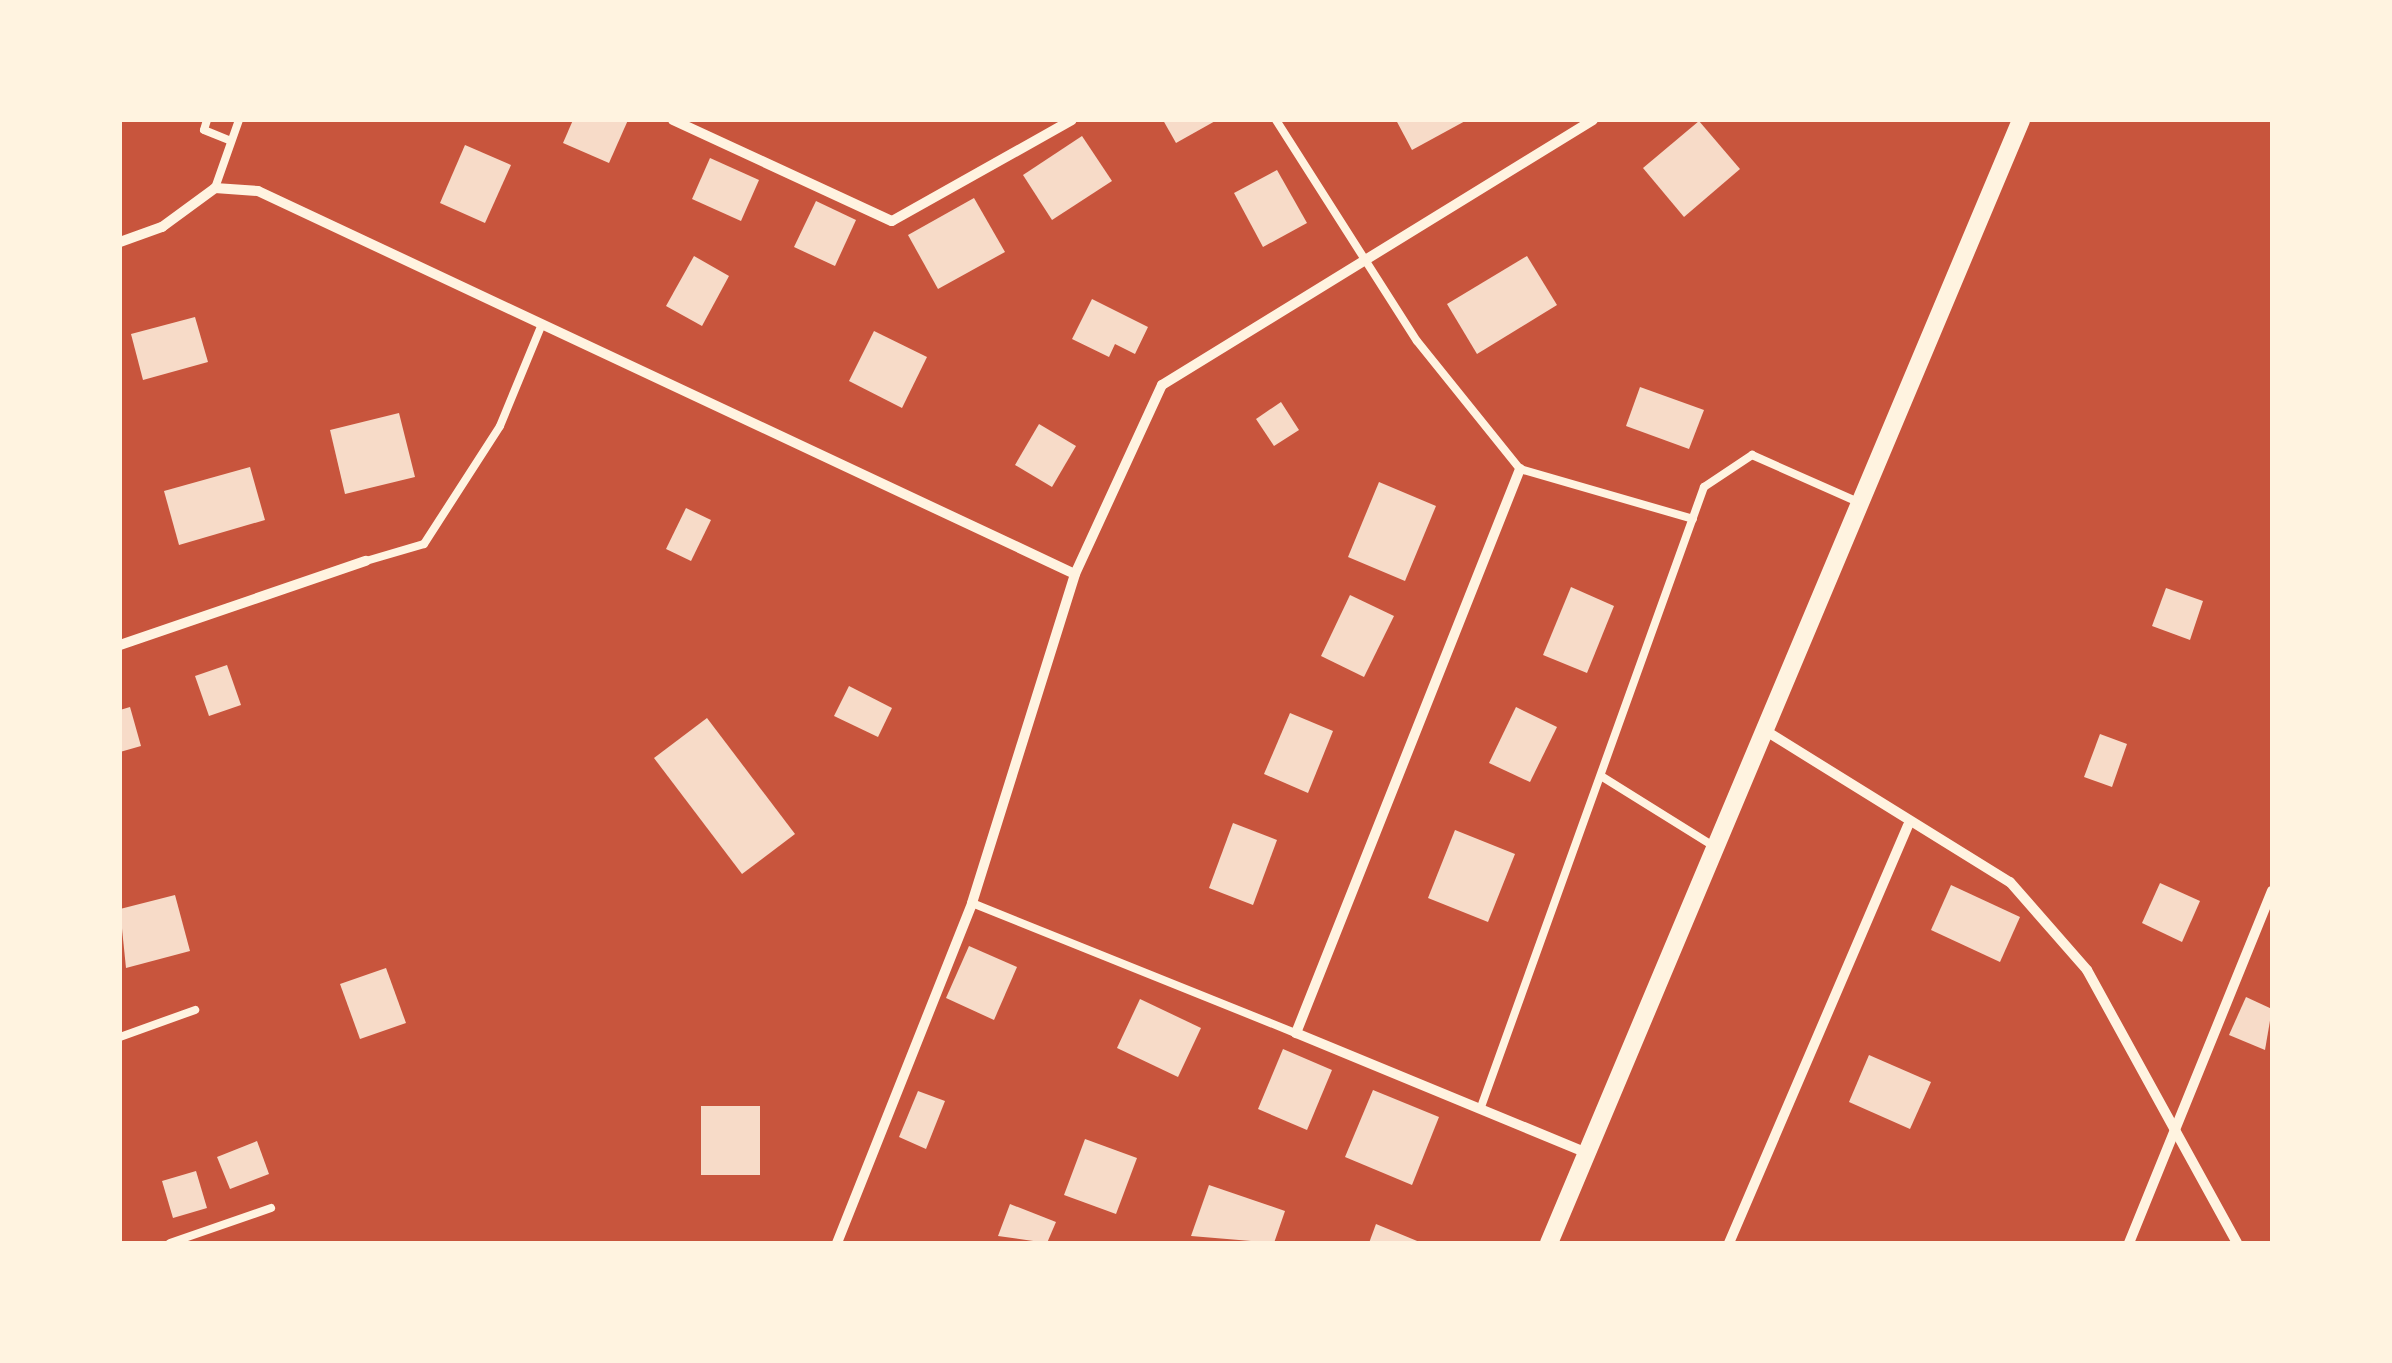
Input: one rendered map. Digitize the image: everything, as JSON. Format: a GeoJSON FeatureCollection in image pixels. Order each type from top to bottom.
{"type":"FeatureCollection","features":[{"type":"Feature","properties":{"kind":"street"},"geometry":{"type":"LineString","coordinates":[[674,120],[892,221],[1072,120]]}},
{"type":"Feature","properties":{"kind":"street"},"geometry":{"type":"LineString","coordinates":[[837,1243],[972,903],[1075,574],[1162,385],[1365,256],[1560,148],[1592,120]]}},
{"type":"Feature","properties":{"kind":"street"},"geometry":{"type":"LineString","coordinates":[[1549,1243],[1718,850],[1858,502],[2020,120]]}},
{"type":"Feature","properties":{"kind":"street"},"geometry":{"type":"LineString","coordinates":[[120,242],[162,228],[214,188],[258,191],[1075,574]]}},
{"type":"Feature","properties":{"kind":"street"},"geometry":{"type":"LineString","coordinates":[[1520,469],[1296,1033],[1481,1106],[1587,1153]]}},
{"type":"Feature","properties":{"kind":"street"},"geometry":{"type":"LineString","coordinates":[[120,644],[366,560]]}},
{"type":"Feature","properties":{"kind":"street"},"geometry":{"type":"LineString","coordinates":[[1766,731],[1908,826],[2010,882],[2087,970],[2176,1125],[2237,1243]]}},
{"type":"Feature","properties":{"kind":"street"},"geometry":{"type":"LineString","coordinates":[[1728,1243],[1908,826]]}},
{"type":"Feature","properties":{"kind":"street"},"geometry":{"type":"LineString","coordinates":[[2129,1243],[2272,891]]}},
{"type":"Feature","properties":{"kind":"lane"},"geometry":{"type":"LineString","coordinates":[[208,120],[204,130],[229,140]]}},
{"type":"Feature","properties":{"kind":"lane"},"geometry":{"type":"LineString","coordinates":[[214,188],[239,120]]}},
{"type":"Feature","properties":{"kind":"lane"},"geometry":{"type":"LineString","coordinates":[[1276,120],[1417,340],[1520,469],[1693,518]]}},
{"type":"Feature","properties":{"kind":"lane"},"geometry":{"type":"LineString","coordinates":[[366,560],[424,544],[500,426],[542,324]]}},
{"type":"Feature","properties":{"kind":"lane"},"geometry":{"type":"LineString","coordinates":[[1481,1106],[1704,487],[1752,455],[1858,502]]}},
{"type":"Feature","properties":{"kind":"lane"},"geometry":{"type":"LineString","coordinates":[[1600,776],[1718,850]]}},
{"type":"Feature","properties":{"kind":"lane"},"geometry":{"type":"LineString","coordinates":[[972,903],[1296,1033]]}},
{"type":"Feature","properties":{"kind":"lane"},"geometry":{"type":"LineString","coordinates":[[120,1037],[195,1010]]}},
{"type":"Feature","properties":{"kind":"lane"},"geometry":{"type":"LineString","coordinates":[[170,1243],[271,1208]]}},
{"type":"Feature","properties":{"kind":"building"},"geometry":{"type":"Polygon","coordinates":[[[573,120],[628,120],[609,163],[563,143],[573,120]]]}},
{"type":"Feature","properties":{"kind":"building"},"geometry":{"type":"Polygon","coordinates":[[[1163,120],[1217,120],[1176,143],[1163,120]]]}},
{"type":"Feature","properties":{"kind":"building"},"geometry":{"type":"Polygon","coordinates":[[[1396,120],[1467,120],[1412,150],[1396,120]]]}},
{"type":"Feature","properties":{"kind":"building"},"geometry":{"type":"Polygon","coordinates":[[[1699,121],[1740,169],[1684,217],[1643,168],[1699,121]]]}},
{"type":"Feature","properties":{"kind":"building"},"geometry":{"type":"Polygon","coordinates":[[[1082,136],[1112,181],[1052,220],[1023,175],[1082,136]]]}},
{"type":"Feature","properties":{"kind":"building"},"geometry":{"type":"Polygon","coordinates":[[[465,145],[511,165],[485,223],[440,203],[465,145]]]}},
{"type":"Feature","properties":{"kind":"building"},"geometry":{"type":"Polygon","coordinates":[[[710,158],[759,180],[741,221],[692,199],[710,158]]]}},
{"type":"Feature","properties":{"kind":"building"},"geometry":{"type":"Polygon","coordinates":[[[1277,170],[1307,223],[1263,247],[1234,193],[1277,170]]]}},
{"type":"Feature","properties":{"kind":"building"},"geometry":{"type":"Polygon","coordinates":[[[974,198],[1005,252],[938,289],[908,235],[974,198]]]}},
{"type":"Feature","properties":{"kind":"building"},"geometry":{"type":"Polygon","coordinates":[[[816,201],[856,220],[835,266],[794,247],[816,201]]]}},
{"type":"Feature","properties":{"kind":"building"},"geometry":{"type":"Polygon","coordinates":[[[694,256],[729,276],[702,326],[666,306],[694,256]]]}},
{"type":"Feature","properties":{"kind":"building"},"geometry":{"type":"Polygon","coordinates":[[[1527,256],[1557,305],[1477,354],[1447,304],[1527,256]]]}},
{"type":"Feature","properties":{"kind":"building"},"geometry":{"type":"Polygon","coordinates":[[[1092,299],[1148,327],[1135,354],[1115,344],[1109,357],[1072,339],[1092,299]]]}},
{"type":"Feature","properties":{"kind":"building"},"geometry":{"type":"Polygon","coordinates":[[[195,317],[208,362],[143,380],[131,334],[195,317]]]}},
{"type":"Feature","properties":{"kind":"building"},"geometry":{"type":"Polygon","coordinates":[[[874,331],[927,357],[902,408],[849,381],[874,331]]]}},
{"type":"Feature","properties":{"kind":"building"},"geometry":{"type":"Polygon","coordinates":[[[1640,387],[1704,410],[1689,449],[1626,426],[1640,387]]]}},
{"type":"Feature","properties":{"kind":"building"},"geometry":{"type":"Polygon","coordinates":[[[1281,402],[1299,430],[1274,446],[1256,419],[1281,402]]]}},
{"type":"Feature","properties":{"kind":"building"},"geometry":{"type":"Polygon","coordinates":[[[399,413],[415,477],[345,494],[330,430],[399,413]]]}},
{"type":"Feature","properties":{"kind":"building"},"geometry":{"type":"Polygon","coordinates":[[[1039,424],[1076,446],[1052,487],[1015,465],[1039,424]]]}},
{"type":"Feature","properties":{"kind":"building"},"geometry":{"type":"Polygon","coordinates":[[[250,467],[265,520],[179,545],[164,491],[250,467]]]}},
{"type":"Feature","properties":{"kind":"building"},"geometry":{"type":"Polygon","coordinates":[[[1379,482],[1436,506],[1405,581],[1348,557],[1379,482]]]}},
{"type":"Feature","properties":{"kind":"building"},"geometry":{"type":"Polygon","coordinates":[[[686,508],[711,520],[691,561],[666,549],[686,508]]]}},
{"type":"Feature","properties":{"kind":"building"},"geometry":{"type":"Polygon","coordinates":[[[1571,587],[1614,606],[1587,673],[1543,655],[1571,587]]]}},
{"type":"Feature","properties":{"kind":"building"},"geometry":{"type":"Polygon","coordinates":[[[2166,588],[2203,601],[2190,640],[2152,626],[2166,588]]]}},
{"type":"Feature","properties":{"kind":"building"},"geometry":{"type":"Polygon","coordinates":[[[1350,595],[1394,616],[1364,677],[1321,656],[1350,595]]]}},
{"type":"Feature","properties":{"kind":"building"},"geometry":{"type":"Polygon","coordinates":[[[227,665],[241,705],[209,716],[195,676],[227,665]]]}},
{"type":"Feature","properties":{"kind":"building"},"geometry":{"type":"Polygon","coordinates":[[[849,686],[892,708],[878,737],[834,716],[849,686]]]}},
{"type":"Feature","properties":{"kind":"building"},"geometry":{"type":"Polygon","coordinates":[[[130,707],[141,746],[120,752],[120,710],[130,707]]]}},
{"type":"Feature","properties":{"kind":"building"},"geometry":{"type":"Polygon","coordinates":[[[1516,707],[1557,727],[1530,782],[1489,763],[1516,707]]]}},
{"type":"Feature","properties":{"kind":"building"},"geometry":{"type":"Polygon","coordinates":[[[1290,713],[1333,731],[1308,793],[1264,774],[1290,713]]]}},
{"type":"Feature","properties":{"kind":"building"},"geometry":{"type":"Polygon","coordinates":[[[707,718],[795,834],[742,874],[654,758],[707,718]]]}},
{"type":"Feature","properties":{"kind":"building"},"geometry":{"type":"Polygon","coordinates":[[[2100,734],[2127,744],[2112,787],[2084,777],[2100,734]]]}},
{"type":"Feature","properties":{"kind":"building"},"geometry":{"type":"Polygon","coordinates":[[[1233,823],[1277,840],[1253,905],[1209,888],[1233,823]]]}},
{"type":"Feature","properties":{"kind":"building"},"geometry":{"type":"Polygon","coordinates":[[[1455,830],[1515,854],[1488,922],[1428,898],[1455,830]]]}},
{"type":"Feature","properties":{"kind":"building"},"geometry":{"type":"Polygon","coordinates":[[[2160,883],[2200,901],[2182,942],[2142,923],[2160,883]]]}},
{"type":"Feature","properties":{"kind":"building"},"geometry":{"type":"Polygon","coordinates":[[[1951,885],[2020,917],[2000,962],[1931,930],[1951,885]]]}},
{"type":"Feature","properties":{"kind":"building"},"geometry":{"type":"Polygon","coordinates":[[[175,895],[190,951],[126,968],[120,909],[175,895]]]}},
{"type":"Feature","properties":{"kind":"building"},"geometry":{"type":"Polygon","coordinates":[[[969,946],[1017,967],[994,1020],[946,998],[969,946]]]}},
{"type":"Feature","properties":{"kind":"building"},"geometry":{"type":"Polygon","coordinates":[[[386,968],[406,1023],[360,1039],[340,984],[386,968]]]}},
{"type":"Feature","properties":{"kind":"building"},"geometry":{"type":"Polygon","coordinates":[[[2246,997],[2272,1009],[2265,1050],[2229,1035],[2246,997]]]}},
{"type":"Feature","properties":{"kind":"building"},"geometry":{"type":"Polygon","coordinates":[[[1140,999],[1201,1028],[1178,1077],[1117,1048],[1140,999]]]}},
{"type":"Feature","properties":{"kind":"building"},"geometry":{"type":"Polygon","coordinates":[[[1283,1049],[1332,1070],[1307,1130],[1258,1109],[1283,1049]]]}},
{"type":"Feature","properties":{"kind":"building"},"geometry":{"type":"Polygon","coordinates":[[[1869,1055],[1931,1082],[1910,1129],[1849,1102],[1869,1055]]]}},
{"type":"Feature","properties":{"kind":"building"},"geometry":{"type":"Polygon","coordinates":[[[1373,1090],[1439,1117],[1412,1185],[1345,1157],[1373,1090]]]}},
{"type":"Feature","properties":{"kind":"building"},"geometry":{"type":"Polygon","coordinates":[[[918,1091],[945,1101],[926,1149],[899,1137],[918,1091]]]}},
{"type":"Feature","properties":{"kind":"building"},"geometry":{"type":"Polygon","coordinates":[[[701,1106],[760,1106],[760,1175],[701,1175],[701,1106]]]}},
{"type":"Feature","properties":{"kind":"building"},"geometry":{"type":"Polygon","coordinates":[[[1085,1139],[1137,1158],[1116,1214],[1064,1195],[1085,1139]]]}},
{"type":"Feature","properties":{"kind":"building"},"geometry":{"type":"Polygon","coordinates":[[[257,1141],[269,1174],[230,1189],[217,1157],[257,1141]]]}},
{"type":"Feature","properties":{"kind":"building"},"geometry":{"type":"Polygon","coordinates":[[[196,1171],[207,1208],[173,1218],[162,1181],[196,1171]]]}},
{"type":"Feature","properties":{"kind":"building"},"geometry":{"type":"Polygon","coordinates":[[[1209,1185],[1285,1211],[1274,1243],[1191,1236],[1209,1185]]]}},
{"type":"Feature","properties":{"kind":"building"},"geometry":{"type":"Polygon","coordinates":[[[1010,1204],[1056,1222],[1047,1243],[998,1236],[1010,1204]]]}},
{"type":"Feature","properties":{"kind":"building"},"geometry":{"type":"Polygon","coordinates":[[[1376,1224],[1422,1243],[1369,1243],[1376,1224]]]}}]}
